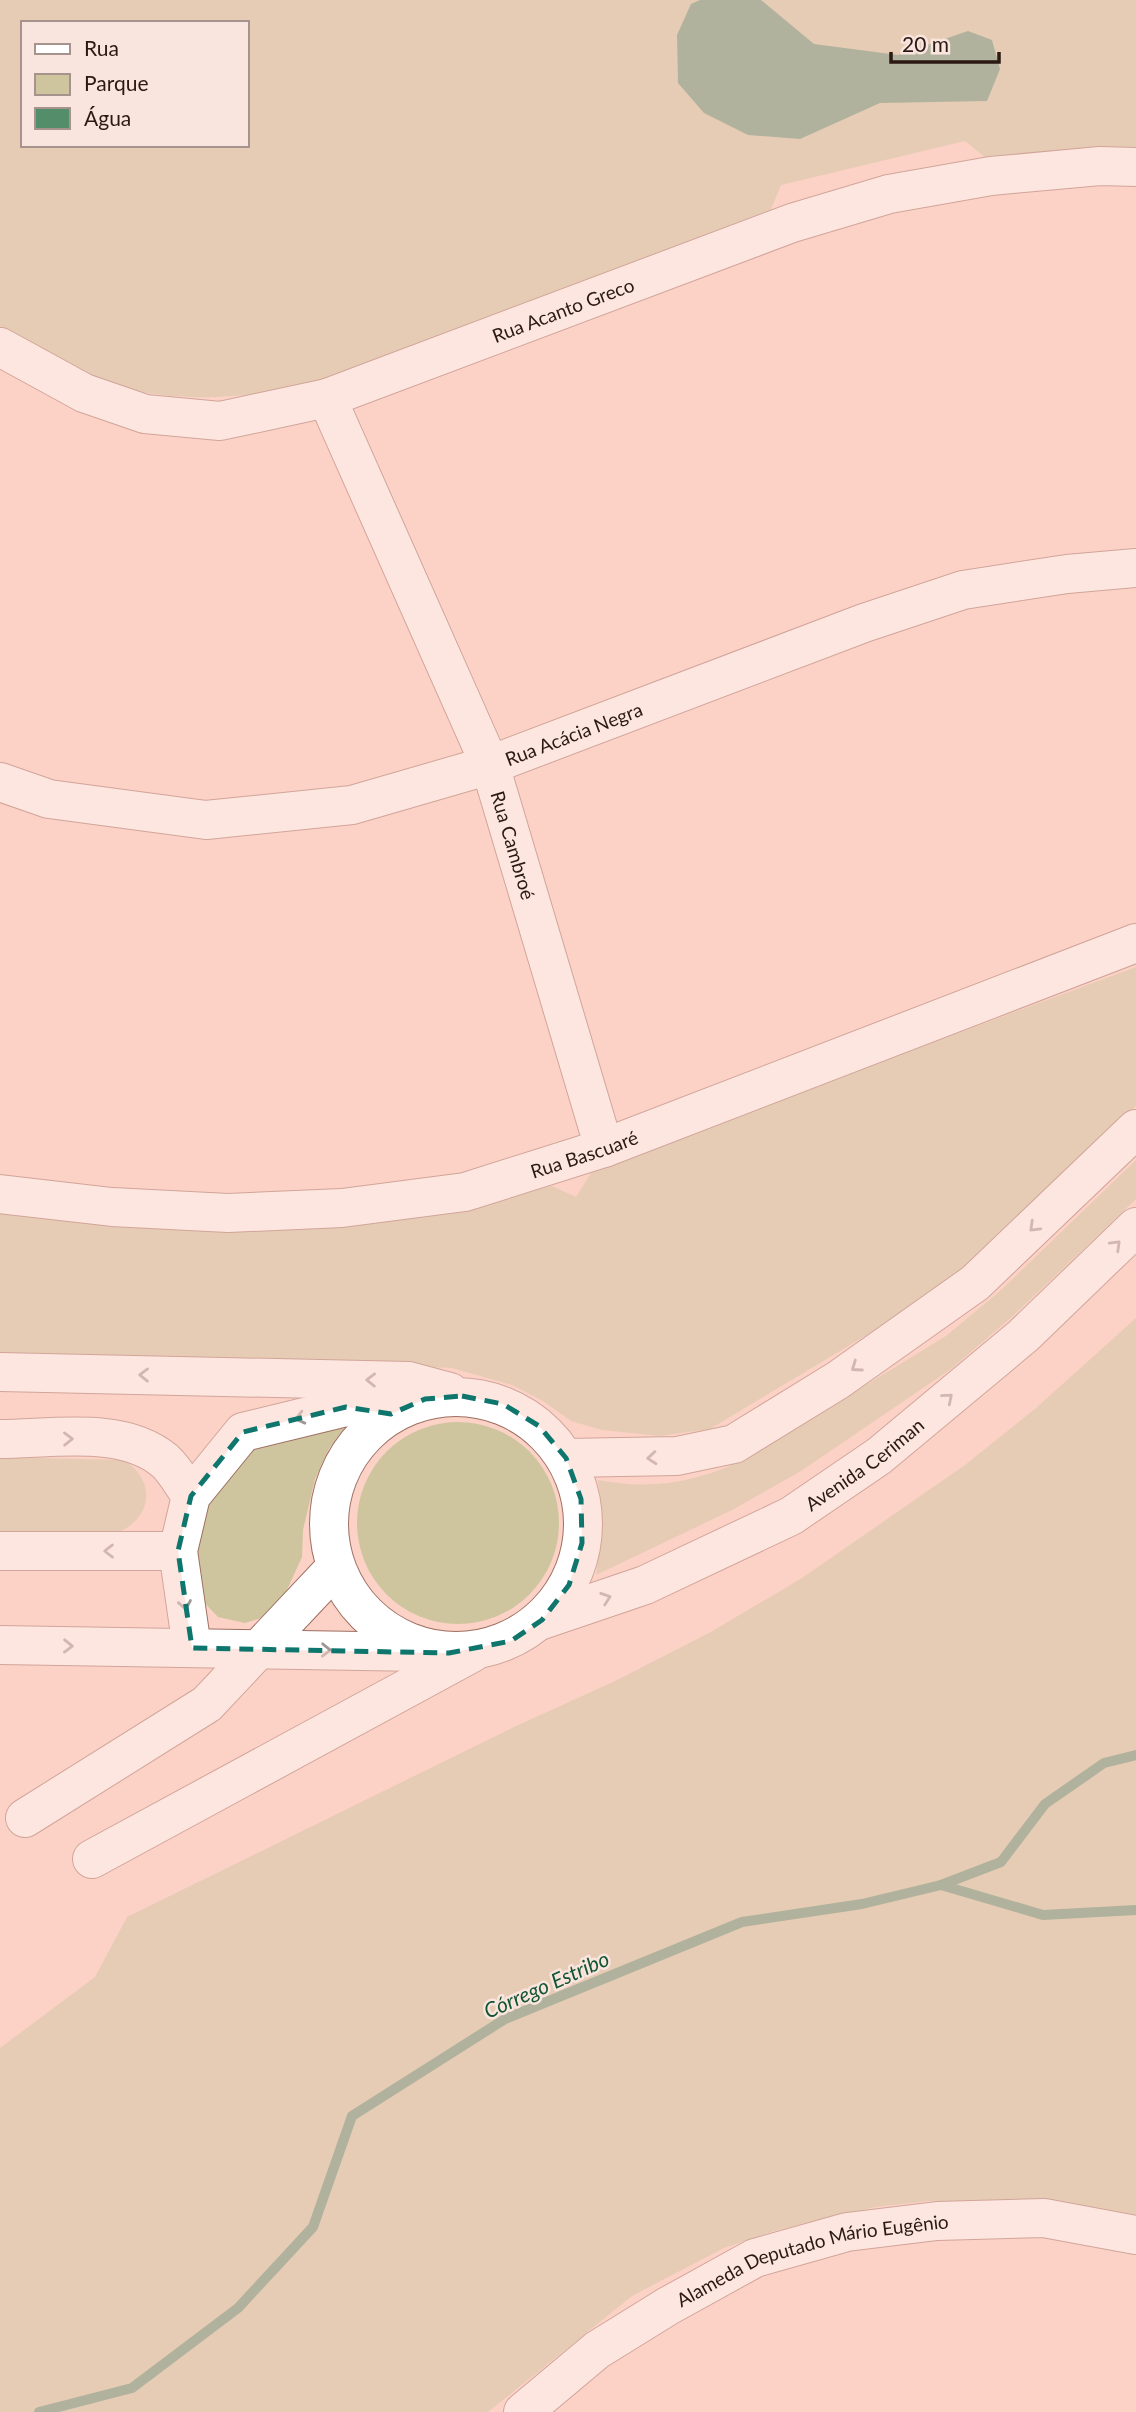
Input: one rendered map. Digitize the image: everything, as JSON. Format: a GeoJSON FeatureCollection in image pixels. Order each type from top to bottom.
{"type":"FeatureCollection","features":[{"type":"Feature","properties":{"kind":"street","name":"Rua Acanto Greco"},"geometry":{"type":"LineString","coordinates":[[0,348],[83,393],[145,414],[220,421],[327,398],[780,228],[890,194],[991,176],[1100,166],[1136,167]]}},
{"type":"Feature","properties":{"kind":"street","name":"Rua Cambroé"},"geometry":{"type":"LineString","coordinates":[[327,398],[490,765],[604,1148]]}},
{"type":"Feature","properties":{"kind":"street","name":"Rua Acácia Negra"},"geometry":{"type":"LineString","coordinates":[[0,782],[49,799],[206,820],[352,805],[490,765],[864,623],[964,590],[1067,574],[1136,568]]}},
{"type":"Feature","properties":{"kind":"street","name":"Rua Bascuaré"},"geometry":{"type":"LineString","coordinates":[[0,1194],[113,1207],[228,1213],[342,1208],[465,1192],[604,1148],[1136,943]]}},
{"type":"Feature","properties":{"kind":"street"},"geometry":{"type":"LineString","coordinates":[[566,1458],[677,1456],[734,1444],[838,1380],[975,1283],[1136,1129]]}},
{"type":"Feature","properties":{"kind":"street","name":"Avenida Ceriman"},"geometry":{"type":"LineString","coordinates":[[541,1620],[645,1585],[791,1516],[879,1456],[1023,1336],[1136,1227]]}},
{"type":"Feature","properties":{"kind":"street"},"geometry":{"type":"LineString","coordinates":[[0,1372],[409,1381],[503,1404],[539,1426],[566,1458],[582,1499],[582,1543],[569,1585],[541,1620],[511,1641],[462,1652],[0,1645]]}},
{"type":"Feature","properties":{"kind":"street"},"geometry":{"type":"LineString","coordinates":[[462,1395],[425,1399],[391,1414],[357,1442],[336,1481],[328,1524],[335,1568],[361,1611],[401,1641],[462,1652]]}},
{"type":"Feature","properties":{"kind":"street"},"geometry":{"type":"LineString","coordinates":[[192,1648],[177,1550],[191,1496],[243,1432],[346,1407],[391,1414]]}},
{"type":"Feature","properties":{"kind":"street"},"geometry":{"type":"LineString","coordinates":[[0,1440],[108,1438],[143,1446],[166,1462],[191,1496]]}},
{"type":"Feature","properties":{"kind":"street"},"geometry":{"type":"LineString","coordinates":[[0,1551],[177,1550]]}},
{"type":"Feature","properties":{"kind":"street"},"geometry":{"type":"LineString","coordinates":[[25,1818],[207,1704],[335,1568]]}},
{"type":"Feature","properties":{"kind":"street"},"geometry":{"type":"LineString","coordinates":[[92,1860],[462,1652]]}},
{"type":"Feature","properties":{"kind":"street","name":"Alameda Deputado Mário Eugênio"},"geometry":{"type":"LineString","coordinates":[[530,2411],[597,2350],[668,2306],[755,2259],[834,2236],[937,2221],[1044,2218],[1136,2235]]}},
{"type":"Feature","properties":{"kind":"highlighted area"},"geometry":{"type":"Polygon","coordinates":[[[462,1396],[503,1404],[539,1426],[566,1458],[581,1499],[582,1543],[569,1585],[542,1620],[511,1641],[449,1653],[192,1648],[178,1551],[191,1496],[243,1432],[346,1407],[391,1414],[425,1399],[462,1396]]]}},
{"type":"Feature","properties":{"kind":"green space"},"geometry":{"type":"Polygon","coordinates":[[[0,0],[1136,0],[1136,152],[987,159],[965,141],[781,185],[769,214],[320,381],[257,394],[193,397],[130,390],[69,369],[0,329],[0,0]]]}},
{"type":"Feature","properties":{"kind":"green space"},"geometry":{"type":"Polygon","coordinates":[[[1136,967],[1136,1106],[958,1275],[900,1315],[710,1429],[660,1436],[602,1430],[571,1421],[543,1401],[512,1385],[452,1368],[0,1354],[0,1210],[469,1205],[552,1186],[576,1197],[594,1168],[1136,967]]]}},
{"type":"Feature","properties":{"kind":"green space"},"geometry":{"type":"Polygon","coordinates":[[[1136,1160],[1136,1199],[1014,1315],[951,1369],[801,1471],[732,1510],[596,1575],[603,1524],[598,1480],[636,1484],[672,1482],[707,1474],[743,1460],[946,1336],[1000,1291],[1136,1160]]]}},
{"type":"Feature","properties":{"kind":"green space"},"geometry":{"type":"Polygon","coordinates":[[[1136,1318],[1136,2221],[1038,2203],[929,2201],[875,2207],[774,2231],[724,2248],[632,2296],[488,2412],[0,2412],[0,2048],[95,1977],[127,1917],[514,1727],[613,1682],[709,1633],[802,1578],[965,1465],[1036,1408],[1136,1318]]]}},
{"type":"Feature","properties":{"kind":"green space"},"geometry":{"type":"Polygon","coordinates":[[[458,1422],[497,1429],[530,1451],[552,1484],[559,1523],[552,1562],[530,1595],[497,1617],[458,1624],[419,1617],[386,1595],[364,1562],[357,1523],[364,1484],[386,1451],[419,1429],[458,1422]]]}},
{"type":"Feature","properties":{"kind":"green space"},"geometry":{"type":"Polygon","coordinates":[[[348,1423],[329,1449],[315,1479],[303,1530],[302,1557],[280,1605],[271,1615],[245,1623],[218,1617],[198,1596],[193,1556],[206,1506],[253,1448],[348,1423]]]}},
{"type":"Feature","properties":{"kind":"green space"},"geometry":{"type":"Polygon","coordinates":[[[0,1457],[124,1460],[141,1477],[146,1497],[144,1507],[132,1524],[121,1531],[0,1532],[0,1457]]]}},
{"type":"Feature","properties":{"kind":"water"},"geometry":{"type":"Polygon","coordinates":[[[700,0],[761,0],[814,44],[898,55],[968,31],[992,40],[1000,69],[987,101],[880,103],[800,139],[748,135],[704,113],[678,83],[677,35],[691,4],[700,0]]]}},
{"type":"Feature","properties":{"kind":"waterway","name":"Córrego Estribo"},"geometry":{"type":"LineString","coordinates":[[39,2412],[132,2388],[238,2308],[313,2227],[352,2116],[505,2019],[742,1922],[862,1904],[941,1885],[1001,1862],[1045,1804],[1104,1763],[1136,1755]]}},
{"type":"Feature","properties":{"kind":"waterway"},"geometry":{"type":"LineString","coordinates":[[941,1885],[1043,1915],[1136,1910]]}}]}
